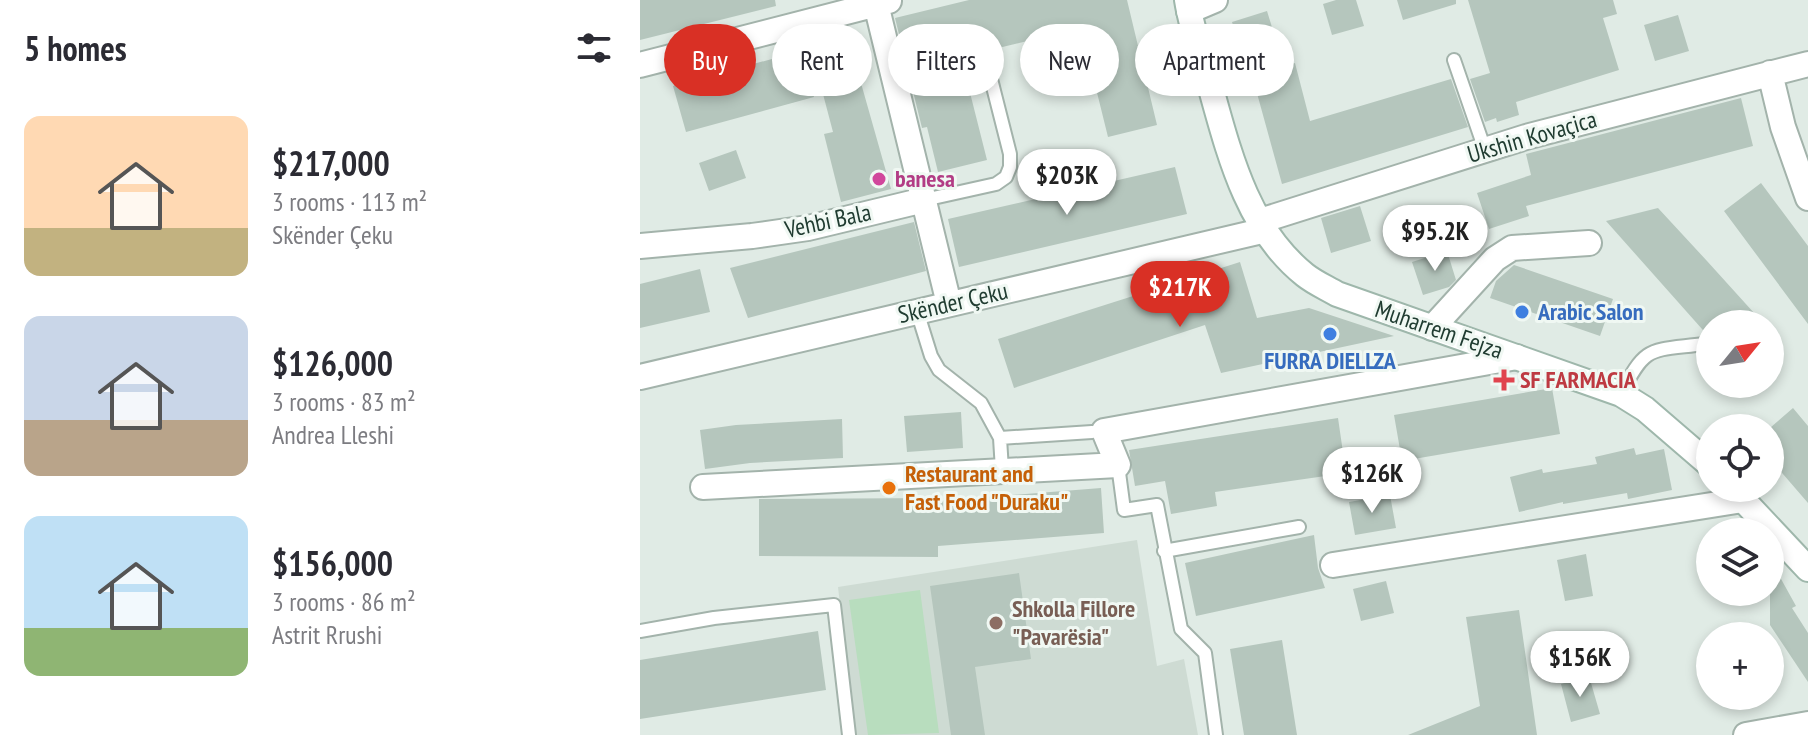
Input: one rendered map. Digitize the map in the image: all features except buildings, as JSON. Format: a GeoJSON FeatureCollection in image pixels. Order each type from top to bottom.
{"type":"FeatureCollection","features":[{"type":"Feature","properties":{"kind":"street"},"geometry":{"type":"LineString","coordinates":[[1188,6],[1215,0]]}},
{"type":"Feature","properties":{"kind":"street"},"geometry":{"type":"LineString","coordinates":[[640,65],[884,2],[924,200],[949,304]]}},
{"type":"Feature","properties":{"kind":"street","name":"Muharrem Fejza"},"geometry":{"type":"LineString","coordinates":[[1188,6],[1233,166],[1263,226],[1287,259],[1307,277],[1337,294],[1621,394],[1645,409],[1696,453]]}},
{"type":"Feature","properties":{"kind":"street","name":"Ukshin Kovaçica"},"geometry":{"type":"LineString","coordinates":[[1263,226],[1485,150],[1808,64]]}},
{"type":"Feature","properties":{"kind":"street"},"geometry":{"type":"LineString","coordinates":[[1770,73],[1783,127],[1808,198]]}},
{"type":"Feature","properties":{"kind":"street","name":"Vehbi Bala"},"geometry":{"type":"LineString","coordinates":[[640,246],[808,228],[924,200]]}},
{"type":"Feature","properties":{"kind":"street","name":"Skënder Çeku"},"geometry":{"type":"LineString","coordinates":[[640,377],[1263,226]]}},
{"type":"Feature","properties":{"kind":"street"},"geometry":{"type":"LineString","coordinates":[[1432,328],[1495,259],[1512,248],[1589,243]]}},
{"type":"Feature","properties":{"kind":"street"},"geometry":{"type":"LineString","coordinates":[[703,487],[1118,465],[1104,431],[1517,357]]}},
{"type":"Feature","properties":{"kind":"street"},"geometry":{"type":"LineString","coordinates":[[1333,565],[1696,501]]}},
{"type":"Feature","properties":{"kind":"street"},"geometry":{"type":"LineString","coordinates":[[1747,502],[1803,555]]}},
{"type":"Feature","properties":{"kind":"street"},"geometry":{"type":"LineString","coordinates":[[1746,735],[1808,724]]}},
{"type":"Feature","properties":{"kind":"lane"},"geometry":{"type":"LineString","coordinates":[[1454,60],[1485,150]]}},
{"type":"Feature","properties":{"kind":"lane","name":"Vehbi Bala"},"geometry":{"type":"LineString","coordinates":[[924,200],[996,184],[1006,177],[1010,154],[995,96]]}},
{"type":"Feature","properties":{"kind":"lane"},"geometry":{"type":"LineString","coordinates":[[917,311],[931,356],[939,370],[981,403],[1000,438],[1002,470]]}},
{"type":"Feature","properties":{"kind":"lane"},"geometry":{"type":"LineString","coordinates":[[1621,394],[1638,361],[1654,351],[1696,345]]}},
{"type":"Feature","properties":{"kind":"lane"},"geometry":{"type":"LineString","coordinates":[[1000,438],[1092,432]]}},
{"type":"Feature","properties":{"kind":"lane"},"geometry":{"type":"LineString","coordinates":[[1118,465],[1124,510],[1157,505],[1181,629],[1205,653],[1216,735]]}},
{"type":"Feature","properties":{"kind":"lane"},"geometry":{"type":"LineString","coordinates":[[1164,551],[1299,527]]}},
{"type":"Feature","properties":{"kind":"lane"},"geometry":{"type":"LineString","coordinates":[[640,631],[714,618],[834,605],[849,735]]}},
{"type":"Feature","properties":{"kind":"shaded area","name":"Shkolla Fillore \"Pavarësia\""},"geometry":{"type":"Polygon","coordinates":[[[1137,540],[1157,666],[1184,659],[1198,735],[855,735],[838,587],[1137,540]]]}},
{"type":"Feature","properties":{"kind":"green space"},"geometry":{"type":"Polygon","coordinates":[[[920,590],[939,733],[868,735],[849,600],[920,590]]]}},
{"type":"Feature","properties":{"kind":"place","name":"banesa"},"geometry":{"type":"Point","coordinates":[879,179]}},
{"type":"Feature","properties":{"kind":"place","name":"Arabic Salon"},"geometry":{"type":"Point","coordinates":[1522,312]}},
{"type":"Feature","properties":{"kind":"place","name":"FURRA DIELLZA"},"geometry":{"type":"Point","coordinates":[1330,334]}},
{"type":"Feature","properties":{"kind":"place","name":"SF FARMACIA"},"geometry":{"type":"Point","coordinates":[1504,380]}},
{"type":"Feature","properties":{"kind":"place","name":"Restaurant and Fast Food \"Duraku\""},"geometry":{"type":"Point","coordinates":[889,488]}},
{"type":"Feature","properties":{"kind":"place","name":"Shkolla Fillore \"Pavarësia\""},"geometry":{"type":"Point","coordinates":[996,623]}}]}
